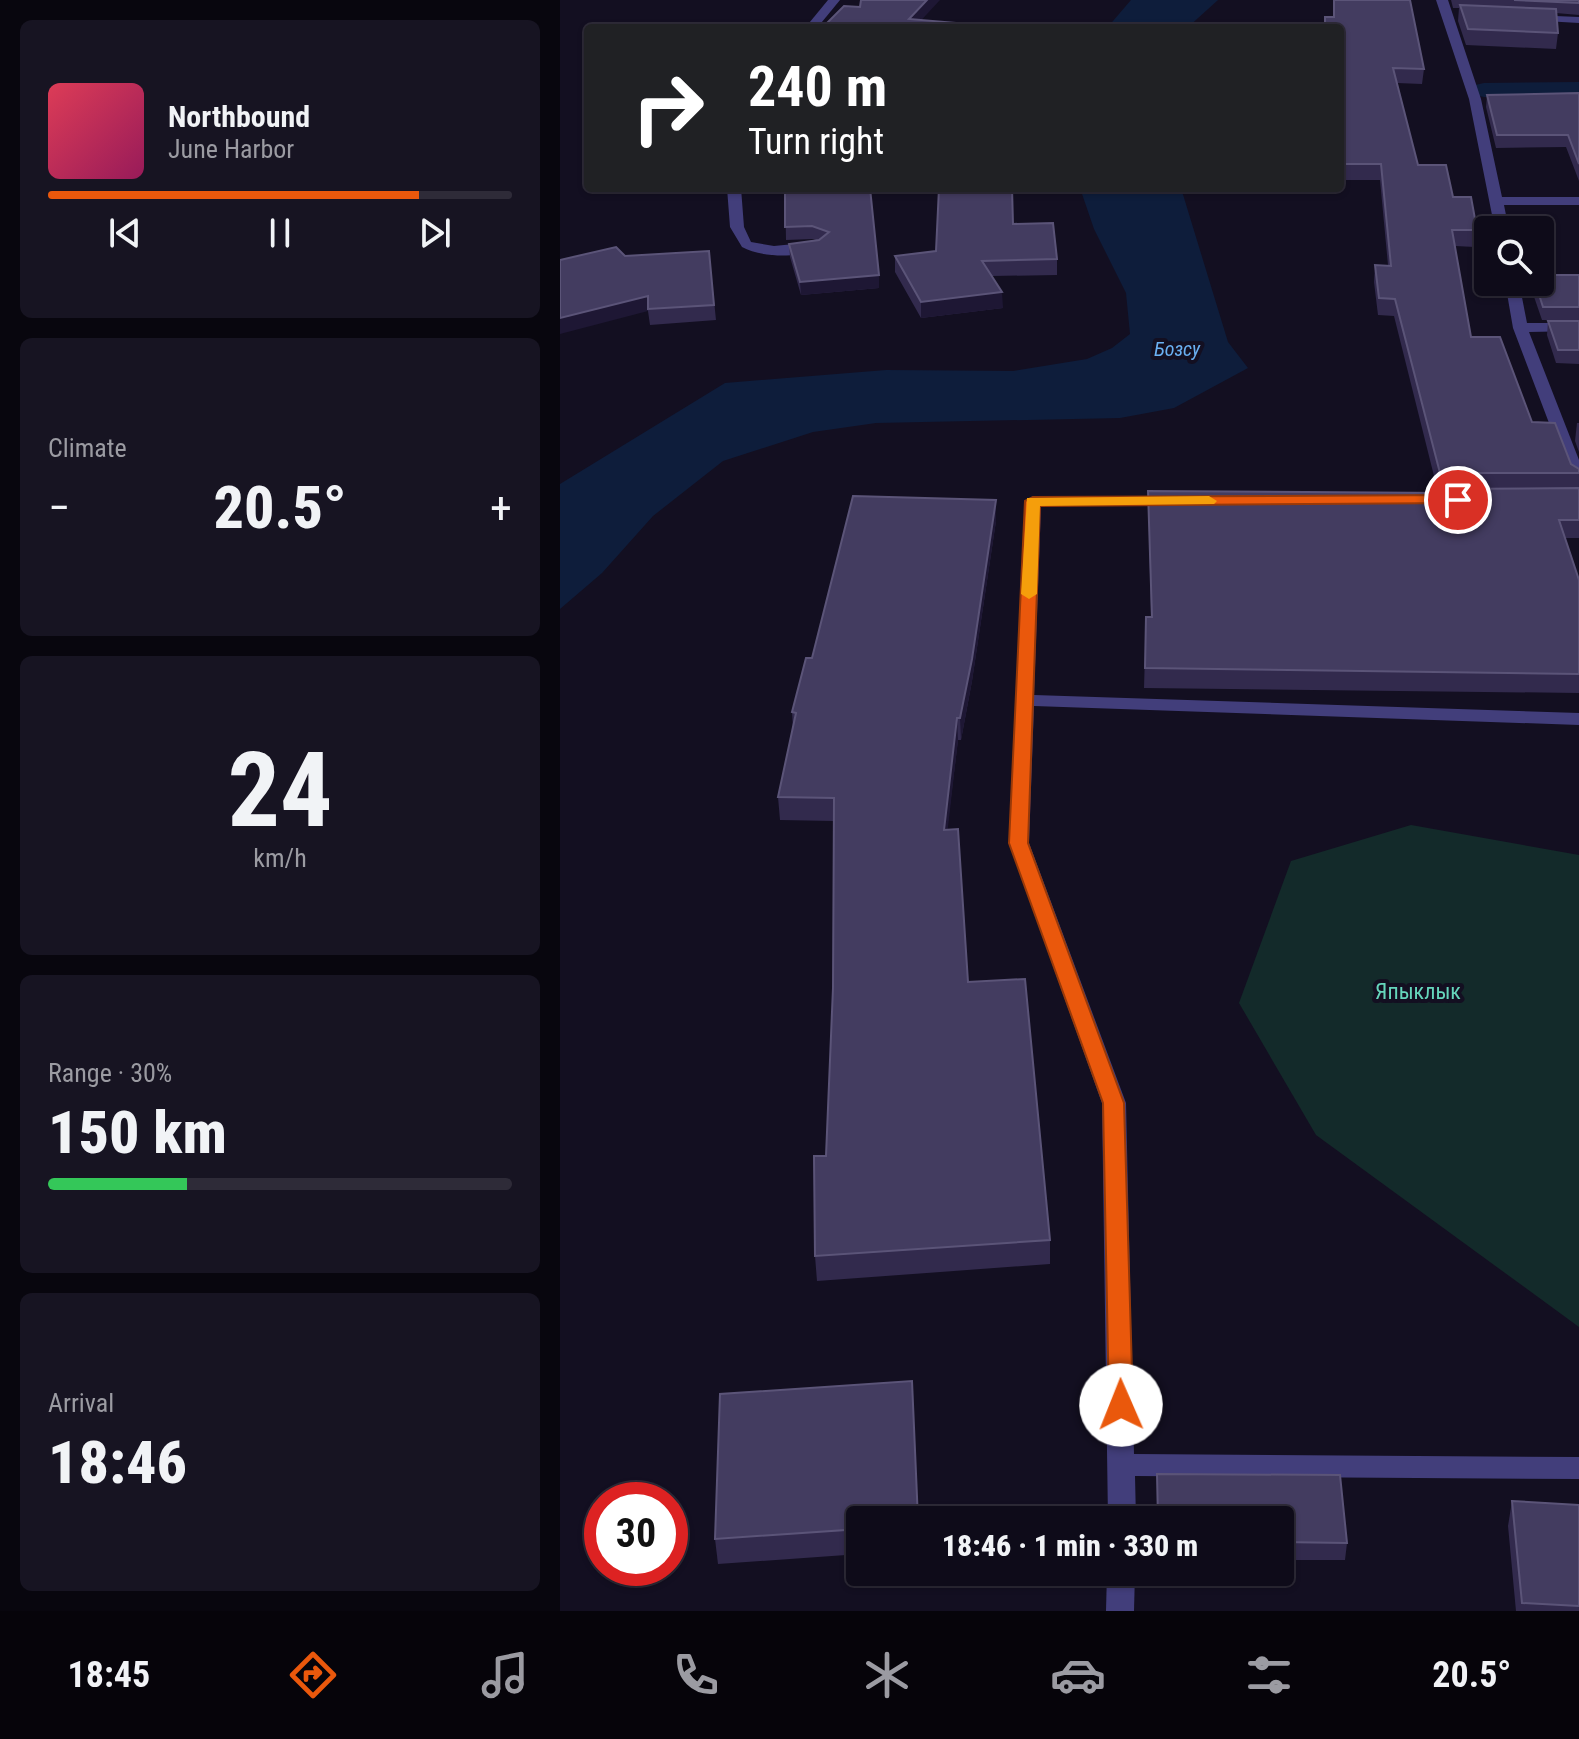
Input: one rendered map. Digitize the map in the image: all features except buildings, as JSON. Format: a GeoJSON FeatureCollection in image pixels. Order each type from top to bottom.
{"type":"FeatureCollection","features":[{"type":"Feature","properties":{"kind":"street"},"geometry":{"type":"LineString","coordinates":[[814,24],[834,0]]}},
{"type":"Feature","properties":{"kind":"street"},"geometry":{"type":"LineString","coordinates":[[1442,0],[1444,14],[1475,99],[1500,216]]}},
{"type":"Feature","properties":{"kind":"street"},"geometry":{"type":"LineString","coordinates":[[1444,14],[1459,15]]}},
{"type":"Feature","properties":{"kind":"street"},"geometry":{"type":"LineString","coordinates":[[1519,18],[1579,20]]}},
{"type":"Feature","properties":{"kind":"street"},"geometry":{"type":"LineString","coordinates":[[1475,99],[1490,99]]}},
{"type":"Feature","properties":{"kind":"street"},"geometry":{"type":"LineString","coordinates":[[734,192],[740,237],[747,246],[760,250],[820,246]]}},
{"type":"Feature","properties":{"kind":"street"},"geometry":{"type":"LineString","coordinates":[[1497,201],[1579,201]]}},
{"type":"Feature","properties":{"kind":"street"},"geometry":{"type":"LineString","coordinates":[[1514,296],[1520,328],[1579,481]]}},
{"type":"Feature","properties":{"kind":"street"},"geometry":{"type":"LineString","coordinates":[[1520,328],[1579,327]]}},
{"type":"Feature","properties":{"kind":"street"},"geometry":{"type":"LineString","coordinates":[[1122,1506],[1114,1103],[1019,843],[1033,501],[1189,501]]}},
{"type":"Feature","properties":{"kind":"street"},"geometry":{"type":"LineString","coordinates":[[1024,700],[1579,719]]}},
{"type":"Feature","properties":{"kind":"street"},"geometry":{"type":"LineString","coordinates":[[1123,1465],[1579,1468]]}},
{"type":"Feature","properties":{"kind":"street"},"geometry":{"type":"LineString","coordinates":[[1120,1611],[1121,1586]]}},
{"type":"Feature","properties":{"kind":"green space","name":"Япыклык"},"geometry":{"type":"Polygon","coordinates":[[[1411,825],[1579,855],[1579,1327],[1316,1135],[1239,1003],[1291,861],[1411,825]]]}},
{"type":"Feature","properties":{"kind":"water"},"geometry":{"type":"Polygon","coordinates":[[[1131,0],[1218,0],[1191,24],[1110,24],[1131,0]]]}},
{"type":"Feature","properties":{"kind":"water","name":"Бозсу"},"geometry":{"type":"Polygon","coordinates":[[[1081,192],[1182,192],[1228,342],[1248,368],[1174,408],[1120,418],[876,423],[813,432],[723,461],[653,516],[602,573],[560,609],[560,484],[725,383],[886,370],[1013,371],[1087,359],[1112,348],[1130,334],[1126,293],[1094,229],[1081,192]]]}},
{"type":"Feature","properties":{"kind":"waterway"},"geometry":{"type":"LineString","coordinates":[[1484,90],[1579,89]]}},
{"type":"Feature","properties":{"kind":"slow traffic"},"geometry":{"type":"LineString","coordinates":[[1029,594],[1033,501],[1209,501]]}},
{"type":"Feature","properties":{"kind":"route"},"geometry":{"type":"LineString","coordinates":[[1121,1405],[1114,1103],[1019,843],[1033,501],[1458,500]]}}]}
